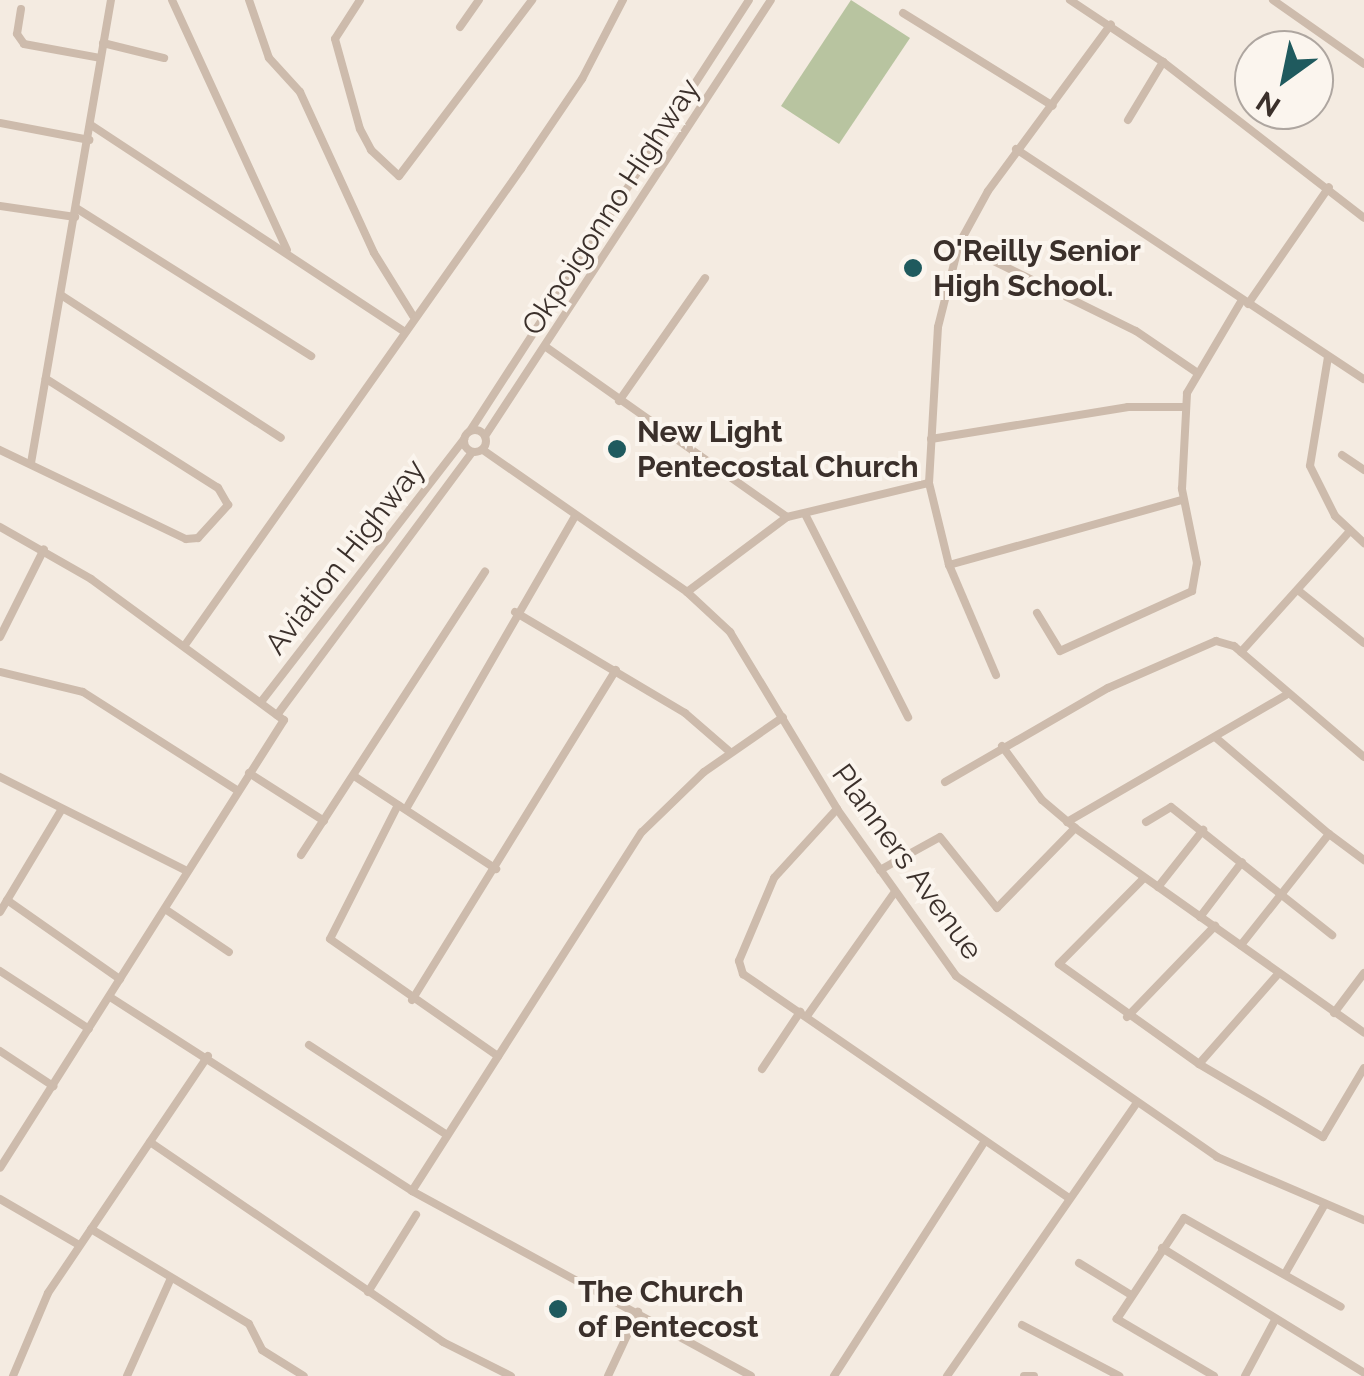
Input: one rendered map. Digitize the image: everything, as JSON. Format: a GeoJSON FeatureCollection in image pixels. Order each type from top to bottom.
{"type":"FeatureCollection","features":[{"type":"Feature","properties":{"kind":"street"},"geometry":{"type":"LineString","coordinates":[[31,462],[111,0]]}},
{"type":"Feature","properties":{"kind":"street"},"geometry":{"type":"LineString","coordinates":[[172,0],[288,252]]}},
{"type":"Feature","properties":{"kind":"street"},"geometry":{"type":"LineString","coordinates":[[249,0],[269,58],[300,92],[374,254],[413,316]]}},
{"type":"Feature","properties":{"kind":"street"},"geometry":{"type":"LineString","coordinates":[[360,0],[335,39],[360,129],[371,150],[399,176],[532,0]]}},
{"type":"Feature","properties":{"kind":"street"},"geometry":{"type":"LineString","coordinates":[[460,27],[478,0]]}},
{"type":"Feature","properties":{"kind":"street"},"geometry":{"type":"LineString","coordinates":[[186,645],[582,78],[624,0]]}},
{"type":"Feature","properties":{"kind":"street","name":"Okpoigonno Highway"},"geometry":{"type":"LineString","coordinates":[[467,435],[749,0]]}},
{"type":"Feature","properties":{"kind":"street","name":"Okpoigonno Highway"},"geometry":{"type":"LineString","coordinates":[[485,436],[771,0]]}},
{"type":"Feature","properties":{"kind":"street"},"geometry":{"type":"LineString","coordinates":[[1070,0],[1112,24],[1364,218]]}},
{"type":"Feature","properties":{"kind":"street"},"geometry":{"type":"LineString","coordinates":[[1272,0],[1364,64]]}},
{"type":"Feature","properties":{"kind":"street"},"geometry":{"type":"LineString","coordinates":[[21,8],[18,34],[24,44],[100,58]]}},
{"type":"Feature","properties":{"kind":"street"},"geometry":{"type":"LineString","coordinates":[[903,14],[1053,106]]}},
{"type":"Feature","properties":{"kind":"street"},"geometry":{"type":"LineString","coordinates":[[996,675],[950,564],[929,483],[938,328],[959,244],[1016,149],[1053,106],[1112,24]]}},
{"type":"Feature","properties":{"kind":"street"},"geometry":{"type":"LineString","coordinates":[[102,43],[164,58]]}},
{"type":"Feature","properties":{"kind":"street"},"geometry":{"type":"LineString","coordinates":[[1128,120],[1163,62]]}},
{"type":"Feature","properties":{"kind":"street"},"geometry":{"type":"LineString","coordinates":[[0,124],[89,140]]}},
{"type":"Feature","properties":{"kind":"street"},"geometry":{"type":"LineString","coordinates":[[91,126],[403,331]]}},
{"type":"Feature","properties":{"kind":"street"},"geometry":{"type":"LineString","coordinates":[[1016,149],[1364,379]]}},
{"type":"Feature","properties":{"kind":"street"},"geometry":{"type":"LineString","coordinates":[[1037,613],[1060,651],[1192,591],[1198,575],[1182,500],[1185,407],[1196,372],[1328,187]]}},
{"type":"Feature","properties":{"kind":"street"},"geometry":{"type":"LineString","coordinates":[[0,206],[76,212],[311,356]]}},
{"type":"Feature","properties":{"kind":"street"},"geometry":{"type":"LineString","coordinates":[[959,244],[1136,331],[1196,372]]}},
{"type":"Feature","properties":{"kind":"street"},"geometry":{"type":"LineString","coordinates":[[619,401],[704,278]]}},
{"type":"Feature","properties":{"kind":"street"},"geometry":{"type":"LineString","coordinates":[[61,295],[281,438]]}},
{"type":"Feature","properties":{"kind":"street"},"geometry":{"type":"LineString","coordinates":[[546,347],[787,516]]}},
{"type":"Feature","properties":{"kind":"street"},"geometry":{"type":"LineString","coordinates":[[1328,358],[1310,466],[1322,496],[1364,543]]}},
{"type":"Feature","properties":{"kind":"street"},"geometry":{"type":"LineString","coordinates":[[0,450],[186,538],[198,538],[228,505],[218,488],[46,379]]}},
{"type":"Feature","properties":{"kind":"street"},"geometry":{"type":"LineString","coordinates":[[932,439],[1128,407],[1185,407]]}},
{"type":"Feature","properties":{"kind":"street"},"geometry":{"type":"LineString","coordinates":[[467,435],[485,436],[482,450],[472,452],[467,435]]}},
{"type":"Feature","properties":{"kind":"street","name":"Aviation Highway"},"geometry":{"type":"LineString","coordinates":[[260,702],[467,435]]}},
{"type":"Feature","properties":{"kind":"street","name":"Planners Avenue"},"geometry":{"type":"LineString","coordinates":[[482,450],[574,518],[687,592],[730,632],[837,809],[956,976],[1044,1033],[1135,1105],[1217,1157],[1364,1220]]}},
{"type":"Feature","properties":{"kind":"street","name":"Aviation Highway"},"geometry":{"type":"LineString","coordinates":[[0,1168],[281,718],[472,452]]}},
{"type":"Feature","properties":{"kind":"street"},"geometry":{"type":"LineString","coordinates":[[1342,456],[1364,470]]}},
{"type":"Feature","properties":{"kind":"street"},"geometry":{"type":"LineString","coordinates":[[687,592],[787,516],[929,483]]}},
{"type":"Feature","properties":{"kind":"street"},"geometry":{"type":"LineString","coordinates":[[950,564],[1182,500]]}},
{"type":"Feature","properties":{"kind":"street"},"geometry":{"type":"LineString","coordinates":[[805,514],[908,718]]}},
{"type":"Feature","properties":{"kind":"street"},"geometry":{"type":"LineString","coordinates":[[498,1056],[412,1000],[330,938],[515,612],[574,518]]}},
{"type":"Feature","properties":{"kind":"street"},"geometry":{"type":"LineString","coordinates":[[0,527],[44,549],[186,645],[281,718]]}},
{"type":"Feature","properties":{"kind":"street"},"geometry":{"type":"LineString","coordinates":[[1241,652],[1300,591],[1350,531]]}},
{"type":"Feature","properties":{"kind":"street"},"geometry":{"type":"LineString","coordinates":[[0,638],[44,549]]}},
{"type":"Feature","properties":{"kind":"street"},"geometry":{"type":"LineString","coordinates":[[301,855],[484,572]]}},
{"type":"Feature","properties":{"kind":"street"},"geometry":{"type":"LineString","coordinates":[[1300,591],[1364,643]]}},
{"type":"Feature","properties":{"kind":"street"},"geometry":{"type":"LineString","coordinates":[[515,612],[685,713],[730,752]]}},
{"type":"Feature","properties":{"kind":"street"},"geometry":{"type":"LineString","coordinates":[[944,782],[1002,746],[1202,646],[1224,642],[1241,652],[1286,695],[1364,757]]}},
{"type":"Feature","properties":{"kind":"street"},"geometry":{"type":"LineString","coordinates":[[412,1000],[616,670]]}},
{"type":"Feature","properties":{"kind":"street"},"geometry":{"type":"LineString","coordinates":[[0,672],[83,692],[237,790]]}},
{"type":"Feature","properties":{"kind":"street"},"geometry":{"type":"LineString","coordinates":[[880,870],[940,837],[997,908],[1071,825],[1286,695]]}},
{"type":"Feature","properties":{"kind":"street"},"geometry":{"type":"LineString","coordinates":[[412,1191],[642,832],[730,752],[783,718]]}},
{"type":"Feature","properties":{"kind":"street"},"geometry":{"type":"LineString","coordinates":[[1216,737],[1364,860]]}},
{"type":"Feature","properties":{"kind":"street"},"geometry":{"type":"LineString","coordinates":[[1002,746],[1042,800],[1071,825],[1364,1033]]}},
{"type":"Feature","properties":{"kind":"street"},"geometry":{"type":"LineString","coordinates":[[249,772],[324,821]]}},
{"type":"Feature","properties":{"kind":"street"},"geometry":{"type":"LineString","coordinates":[[354,776],[496,868]]}},
{"type":"Feature","properties":{"kind":"street"},"geometry":{"type":"LineString","coordinates":[[0,777],[188,872]]}},
{"type":"Feature","properties":{"kind":"street"},"geometry":{"type":"LineString","coordinates":[[1146,822],[1169,806],[1332,936]]}},
{"type":"Feature","properties":{"kind":"street"},"geometry":{"type":"LineString","coordinates":[[0,912],[62,809]]}},
{"type":"Feature","properties":{"kind":"street"},"geometry":{"type":"LineString","coordinates":[[837,809],[774,878],[740,961],[743,974],[1067,1196]]}},
{"type":"Feature","properties":{"kind":"street"},"geometry":{"type":"LineString","coordinates":[[1158,887],[1202,830]]}},
{"type":"Feature","properties":{"kind":"street"},"geometry":{"type":"LineString","coordinates":[[1242,945],[1329,834]]}},
{"type":"Feature","properties":{"kind":"street"},"geometry":{"type":"LineString","coordinates":[[1200,917],[1242,862]]}},
{"type":"Feature","properties":{"kind":"street"},"geometry":{"type":"LineString","coordinates":[[1144,878],[1059,964],[1128,1018],[1322,1137],[1364,1068]]}},
{"type":"Feature","properties":{"kind":"street"},"geometry":{"type":"LineString","coordinates":[[762,1070],[894,893]]}},
{"type":"Feature","properties":{"kind":"street"},"geometry":{"type":"LineString","coordinates":[[7,900],[120,979]]}},
{"type":"Feature","properties":{"kind":"street"},"geometry":{"type":"LineString","coordinates":[[165,909],[229,952]]}},
{"type":"Feature","properties":{"kind":"street"},"geometry":{"type":"LineString","coordinates":[[1128,1018],[1214,926]]}},
{"type":"Feature","properties":{"kind":"street"},"geometry":{"type":"LineString","coordinates":[[0,972],[88,1029]]}},
{"type":"Feature","properties":{"kind":"street"},"geometry":{"type":"LineString","coordinates":[[1199,1064],[1279,972]]}},
{"type":"Feature","properties":{"kind":"street"},"geometry":{"type":"LineString","coordinates":[[1334,1013],[1364,973]]}},
{"type":"Feature","properties":{"kind":"street"},"geometry":{"type":"LineString","coordinates":[[110,997],[208,1056],[412,1191],[751,1376]]}},
{"type":"Feature","properties":{"kind":"street"},"geometry":{"type":"LineString","coordinates":[[309,1044],[447,1136]]}},
{"type":"Feature","properties":{"kind":"street"},"geometry":{"type":"LineString","coordinates":[[0,1051],[53,1086]]}},
{"type":"Feature","properties":{"kind":"street"},"geometry":{"type":"LineString","coordinates":[[14,1376],[48,1294],[208,1056]]}},
{"type":"Feature","properties":{"kind":"street"},"geometry":{"type":"LineString","coordinates":[[947,1376],[1067,1196],[1135,1105]]}},
{"type":"Feature","properties":{"kind":"street"},"geometry":{"type":"LineString","coordinates":[[150,1142],[368,1292],[511,1376]]}},
{"type":"Feature","properties":{"kind":"street"},"geometry":{"type":"LineString","coordinates":[[834,1376],[984,1142]]}},
{"type":"Feature","properties":{"kind":"street"},"geometry":{"type":"LineString","coordinates":[[0,1199],[79,1246]]}},
{"type":"Feature","properties":{"kind":"street"},"geometry":{"type":"LineString","coordinates":[[1286,1272],[1325,1204]]}},
{"type":"Feature","properties":{"kind":"street"},"geometry":{"type":"LineString","coordinates":[[368,1292],[416,1215]]}},
{"type":"Feature","properties":{"kind":"street"},"geometry":{"type":"LineString","coordinates":[[1214,1376],[1116,1319],[1184,1218],[1341,1306]]}},
{"type":"Feature","properties":{"kind":"street"},"geometry":{"type":"LineString","coordinates":[[91,1229],[249,1324],[257,1345],[304,1376]]}},
{"type":"Feature","properties":{"kind":"street"},"geometry":{"type":"LineString","coordinates":[[1162,1248],[1364,1374]]}},
{"type":"Feature","properties":{"kind":"street"},"geometry":{"type":"LineString","coordinates":[[1079,1262],[1131,1294]]}},
{"type":"Feature","properties":{"kind":"street"},"geometry":{"type":"LineString","coordinates":[[127,1376],[170,1278]]}},
{"type":"Feature","properties":{"kind":"street"},"geometry":{"type":"LineString","coordinates":[[608,1376],[638,1312]]}},
{"type":"Feature","properties":{"kind":"street"},"geometry":{"type":"LineString","coordinates":[[1245,1376],[1275,1320]]}},
{"type":"Feature","properties":{"kind":"street"},"geometry":{"type":"LineString","coordinates":[[1022,1325],[1119,1376]]}},
{"type":"Feature","properties":{"kind":"street"},"geometry":{"type":"LineString","coordinates":[[1024,1376],[1034,1376]]}},
{"type":"Feature","properties":{"kind":"green space"},"geometry":{"type":"Polygon","coordinates":[[[851,0],[910,38],[839,144],[781,106],[851,0]]]}},
{"type":"Feature","properties":{"kind":"place","name":"O'Reilly Senior High School."},"geometry":{"type":"Point","coordinates":[913,268]}},
{"type":"Feature","properties":{"kind":"place","name":"New Light Pentecostal Church"},"geometry":{"type":"Point","coordinates":[617,449]}},
{"type":"Feature","properties":{"kind":"place","name":"The Church of Pentecost"},"geometry":{"type":"Point","coordinates":[558,1309]}}]}
